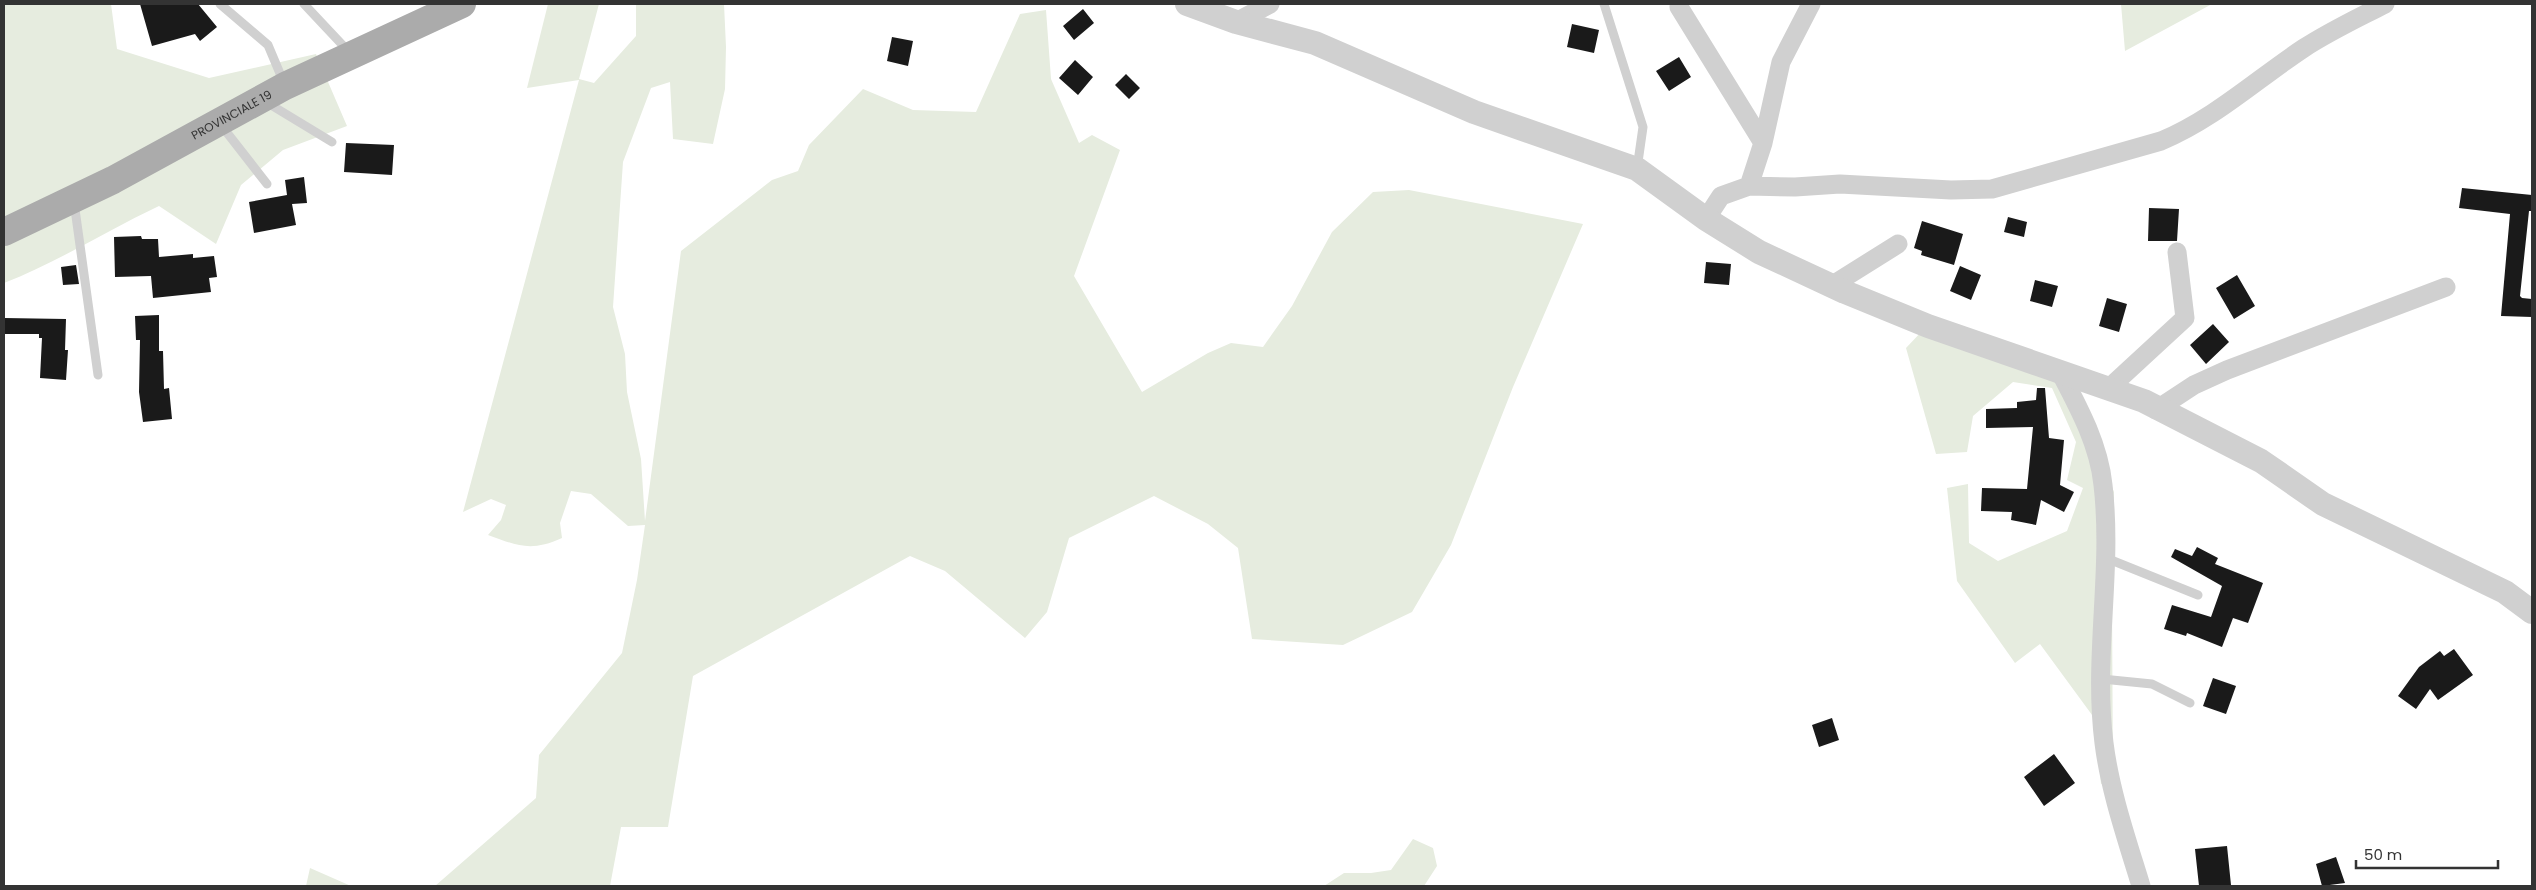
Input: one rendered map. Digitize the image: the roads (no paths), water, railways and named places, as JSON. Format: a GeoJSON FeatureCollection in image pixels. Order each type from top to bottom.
{"type":"FeatureCollection","features":[{"type":"Feature","properties":{"kind":"main road","name":"PROVINCIALE 19"},"geometry":{"type":"LineString","coordinates":[[4,232],[74,199],[220,123],[285,86],[445,8]]}},
{"type":"Feature","properties":{"kind":"street"},"geometry":{"type":"LineString","coordinates":[[1187,4],[1236,22],[1315,43],[1474,112],[1637,169],[1706,219],[1759,252],[1831,286],[1928,326],[2144,402],[2156,410],[2261,461],[2323,504],[2505,592],[2532,612]]}},
{"type":"Feature","properties":{"kind":"street"},"geometry":{"type":"LineString","coordinates":[[1236,22],[1270,4]]}},
{"type":"Feature","properties":{"kind":"street"},"geometry":{"type":"LineString","coordinates":[[1749,186],[1763,143],[1781,62],[1811,4]]}},
{"type":"Feature","properties":{"kind":"street"},"geometry":{"type":"LineString","coordinates":[[1706,219],[1721,196],[1749,186],[1795,187],[1840,184],[1976,190],[2023,181],[2161,141],[2180,133],[2306,47],[2384,4]]}},
{"type":"Feature","properties":{"kind":"street"},"geometry":{"type":"LineString","coordinates":[[1679,8],[1763,143]]}},
{"type":"Feature","properties":{"kind":"street"},"geometry":{"type":"LineString","coordinates":[[1831,286],[1898,244]]}},
{"type":"Feature","properties":{"kind":"street"},"geometry":{"type":"LineString","coordinates":[[2108,389],[2185,318],[2177,252]]}},
{"type":"Feature","properties":{"kind":"street"},"geometry":{"type":"LineString","coordinates":[[2156,410],[2194,384],[2227,370],[2446,287]]}},
{"type":"Feature","properties":{"kind":"street"},"geometry":{"type":"LineString","coordinates":[[2060,372],[2092,438],[2103,484],[2106,558],[2102,678],[2104,743],[2118,807],[2141,886]]}},
{"type":"Feature","properties":{"kind":"lane"},"geometry":{"type":"LineString","coordinates":[[220,4],[268,45],[285,86]]}},
{"type":"Feature","properties":{"kind":"lane"},"geometry":{"type":"LineString","coordinates":[[304,4],[352,55]]}},
{"type":"Feature","properties":{"kind":"lane"},"geometry":{"type":"LineString","coordinates":[[1604,4],[1643,128],[1637,169]]}},
{"type":"Feature","properties":{"kind":"lane"},"geometry":{"type":"LineString","coordinates":[[261,99],[332,142]]}},
{"type":"Feature","properties":{"kind":"lane"},"geometry":{"type":"LineString","coordinates":[[220,123],[267,184]]}},
{"type":"Feature","properties":{"kind":"lane"},"geometry":{"type":"LineString","coordinates":[[74,199],[98,375]]}},
{"type":"Feature","properties":{"kind":"lane"},"geometry":{"type":"LineString","coordinates":[[2106,558],[2198,595]]}},
{"type":"Feature","properties":{"kind":"lane"},"geometry":{"type":"LineString","coordinates":[[2102,678],[2152,684],[2190,703]]}}]}
